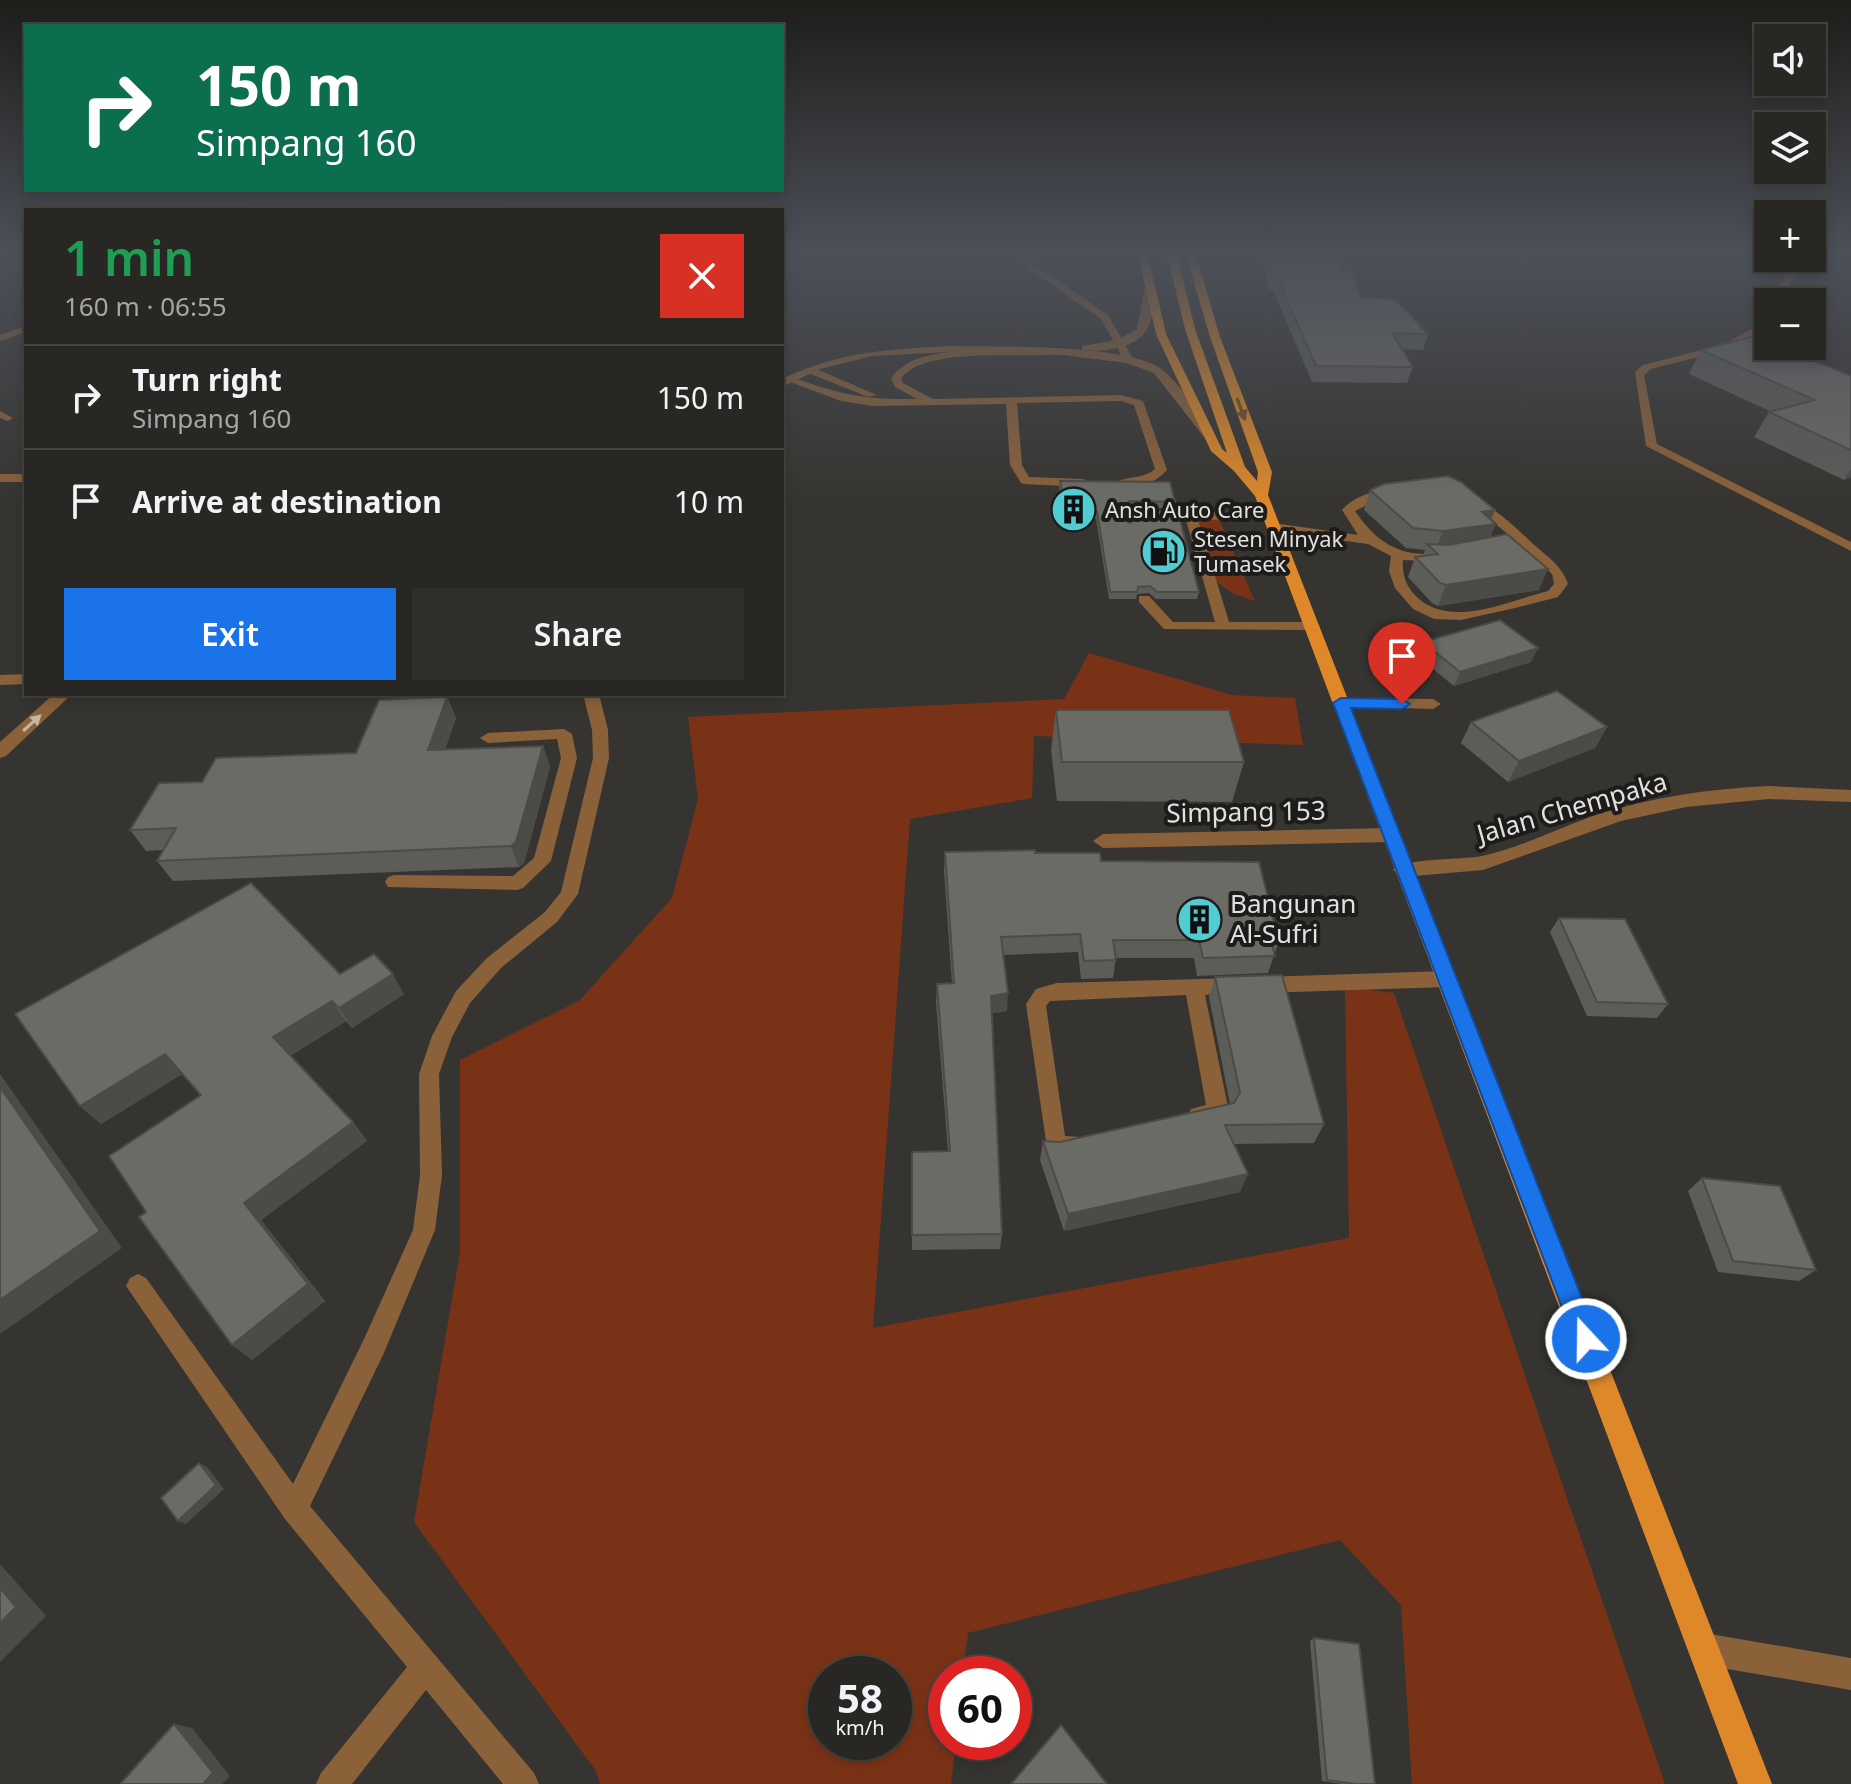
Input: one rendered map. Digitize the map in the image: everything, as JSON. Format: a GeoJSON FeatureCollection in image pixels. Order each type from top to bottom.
{"type":"FeatureCollection","features":[{"type":"Feature","properties":{"kind":"main road"},"geometry":{"type":"LineString","coordinates":[[1163,338],[1217,451],[1239,468]]}},
{"type":"Feature","properties":{"kind":"main road"},"geometry":{"type":"LineString","coordinates":[[1193,338],[1239,468],[1267,512],[1313,626],[1403,870],[1755,1784]]}},
{"type":"Feature","properties":{"kind":"main road"},"geometry":{"type":"LineString","coordinates":[[1215,338],[1265,472],[1267,512]]}},
{"type":"Feature","properties":{"kind":"street"},"geometry":{"type":"LineString","coordinates":[[1058,352],[1131,338]]}},
{"type":"Feature","properties":{"kind":"street"},"geometry":{"type":"LineString","coordinates":[[786,382],[842,359],[905,350],[1058,352],[1129,360],[1158,371],[1208,434]]}},
{"type":"Feature","properties":{"kind":"street"},"geometry":{"type":"LineString","coordinates":[[0,680],[24,679]]}},
{"type":"Feature","properties":{"kind":"street"},"geometry":{"type":"LineString","coordinates":[[0,752],[62,696]]}},
{"type":"Feature","properties":{"kind":"street","name":"Jalan Chempaka"},"geometry":{"type":"LineString","coordinates":[[1403,870],[1459,867],[1491,861],[1631,812],[1719,795],[1818,793],[1851,796]]}},
{"type":"Feature","properties":{"kind":"street","name":"Simpang 153"},"geometry":{"type":"LineString","coordinates":[[1103,841],[1390,835]]}},
{"type":"Feature","properties":{"kind":"street"},"geometry":{"type":"LineString","coordinates":[[1704,1649],[1851,1674]]}},
{"type":"Feature","properties":{"kind":"lane"},"geometry":{"type":"LineString","coordinates":[[1116,338],[1129,360]]}},
{"type":"Feature","properties":{"kind":"lane"},"geometry":{"type":"LineString","coordinates":[[1742,338],[1729,346],[1647,367],[1639,374],[1652,446],[1851,547]]}},
{"type":"Feature","properties":{"kind":"lane"},"geometry":{"type":"LineString","coordinates":[[935,403],[899,385],[896,378],[898,371],[909,362],[936,356],[1058,352]]}},
{"type":"Feature","properties":{"kind":"lane"},"geometry":{"type":"LineString","coordinates":[[810,370],[881,398],[906,404]]}},
{"type":"Feature","properties":{"kind":"lane"},"geometry":{"type":"LineString","coordinates":[[786,382],[845,399],[906,404],[1121,398],[1139,403],[1161,470],[1154,478],[1139,483],[1112,483]]}},
{"type":"Feature","properties":{"kind":"lane"},"geometry":{"type":"LineString","coordinates":[[1011,400],[1016,465],[1025,480],[1099,483]]}},
{"type":"Feature","properties":{"kind":"lane"},"geometry":{"type":"LineString","coordinates":[[0,478],[24,478]]}},
{"type":"Feature","properties":{"kind":"lane"},"geometry":{"type":"LineString","coordinates":[[1397,557],[1394,569],[1398,584],[1422,610],[1436,615],[1453,616],[1553,594],[1561,584],[1558,573],[1518,534],[1472,498],[1441,488],[1354,502],[1348,510],[1355,525],[1370,540],[1397,557],[1415,560],[1511,546],[1522,541]]}},
{"type":"Feature","properties":{"kind":"lane"},"geometry":{"type":"LineString","coordinates":[[1130,523],[1128,515],[1267,512],[1370,540]]}},
{"type":"Feature","properties":{"kind":"lane"},"geometry":{"type":"LineString","coordinates":[[1191,516],[1223,626]]}},
{"type":"Feature","properties":{"kind":"lane"},"geometry":{"type":"LineString","coordinates":[[1144,599],[1169,626],[1313,626]]}},
{"type":"Feature","properties":{"kind":"lane"},"geometry":{"type":"LineString","coordinates":[[295,1509],[374,1346],[424,1230],[431,1175],[429,1074],[442,1036],[463,997],[494,963],[551,917],[569,894],[601,758],[591,696]]}},
{"type":"Feature","properties":{"kind":"lane"},"geometry":{"type":"LineString","coordinates":[[1341,703],[1433,704]]}},
{"type":"Feature","properties":{"kind":"lane"},"geometry":{"type":"LineString","coordinates":[[394,882],[517,883],[542,861],[569,758],[564,734],[488,738]]}},
{"type":"Feature","properties":{"kind":"lane"},"geometry":{"type":"LineString","coordinates":[[567,748],[601,746]]}},
{"type":"Feature","properties":{"kind":"lane"},"geometry":{"type":"LineString","coordinates":[[542,861],[579,860]]}},
{"type":"Feature","properties":{"kind":"lane"},"geometry":{"type":"LineString","coordinates":[[1085,1142],[1056,1148],[1036,1004],[1043,995],[1057,991],[1446,979]]}},
{"type":"Feature","properties":{"kind":"lane"},"geometry":{"type":"LineString","coordinates":[[1174,1122],[1218,1112],[1194,987]]}},
{"type":"Feature","properties":{"kind":"lane"},"geometry":{"type":"LineString","coordinates":[[138,1286],[295,1509],[523,1784]]}},
{"type":"Feature","properties":{"kind":"lane"},"geometry":{"type":"LineString","coordinates":[[332,1784],[426,1667]]}},
{"type":"Feature","properties":{"kind":"shaded area"},"geometry":{"type":"Polygon","coordinates":[[[1189,512],[1216,512],[1255,601],[1234,594],[1203,572],[1189,512]]]}},
{"type":"Feature","properties":{"kind":"shaded area"},"geometry":{"type":"Polygon","coordinates":[[[1089,653],[1232,695],[1295,698],[1303,745],[1034,736],[1032,798],[910,819],[873,1328],[1349,1238],[1345,987],[1394,993],[1665,1784],[1412,1784],[1401,1605],[1340,1540],[968,1633],[965,1656],[928,1656],[928,1760],[954,1760],[951,1784],[600,1784],[596,1771],[414,1522],[460,1252],[460,1060],[579,1001],[672,898],[698,799],[688,717],[1064,699],[1089,653]]]}},
{"type":"Feature","properties":{"kind":"building"},"geometry":{"type":"Polygon","coordinates":[[[1304,338],[1395,338],[1413,367],[1316,366],[1304,338]]]}},
{"type":"Feature","properties":{"kind":"building"},"geometry":{"type":"Polygon","coordinates":[[[1754,338],[1754,360],[1812,360],[1851,376],[1851,450],[1769,412],[1815,400],[1701,350],[1754,338]]]}},
{"type":"Feature","properties":{"kind":"building"},"geometry":{"type":"Polygon","coordinates":[[[1448,476],[1461,482],[1495,510],[1482,512],[1496,524],[1443,531],[1413,528],[1370,490],[1384,484],[1448,476]]]}},
{"type":"Feature","properties":{"kind":"building"},"geometry":{"type":"Polygon","coordinates":[[[1060,481],[1170,482],[1175,502],[1129,501],[1120,509],[1124,520],[1130,523],[1140,515],[1179,516],[1199,592],[1157,592],[1150,586],[1138,587],[1137,592],[1110,592],[1097,512],[1066,512],[1060,481]]]}},
{"type":"Feature","properties":{"kind":"building"},"geometry":{"type":"Polygon","coordinates":[[[1507,534],[1548,569],[1446,585],[1440,583],[1415,557],[1438,554],[1427,544],[1449,545],[1507,534]]]}},
{"type":"Feature","properties":{"kind":"building"},"geometry":{"type":"Polygon","coordinates":[[[1500,620],[1538,648],[1460,672],[1423,642],[1500,620]]]}},
{"type":"Feature","properties":{"kind":"building"},"geometry":{"type":"Polygon","coordinates":[[[1557,691],[1607,727],[1519,761],[1471,722],[1557,691]]]}},
{"type":"Feature","properties":{"kind":"building"},"geometry":{"type":"Polygon","coordinates":[[[447,697],[428,750],[543,746],[516,842],[511,846],[157,861],[176,828],[130,830],[159,783],[202,782],[216,758],[356,753],[379,700],[447,697]]]}},
{"type":"Feature","properties":{"kind":"building"},"geometry":{"type":"Polygon","coordinates":[[[1056,710],[1229,710],[1244,762],[1062,762],[1056,710]]]}},
{"type":"Feature","properties":{"kind":"building"},"geometry":{"type":"Polygon","coordinates":[[[1035,850],[1035,853],[1100,853],[1101,861],[1259,862],[1279,941],[1271,941],[1275,956],[1203,958],[1199,940],[1113,940],[1116,960],[1084,961],[1080,934],[1001,937],[1008,993],[991,996],[1002,1234],[912,1235],[912,1152],[950,1151],[937,984],[954,983],[945,852],[1035,850]]]}},
{"type":"Feature","properties":{"kind":"building"},"geometry":{"type":"Polygon","coordinates":[[[251,883],[340,974],[374,954],[393,974],[339,1008],[332,1001],[273,1037],[353,1122],[244,1203],[308,1284],[232,1345],[139,1217],[146,1212],[109,1156],[201,1095],[165,1054],[80,1106],[15,1014],[251,883]]]}},
{"type":"Feature","properties":{"kind":"building"},"geometry":{"type":"Polygon","coordinates":[[[1559,918],[1625,919],[1668,1004],[1597,1002],[1559,918]]]}},
{"type":"Feature","properties":{"kind":"building"},"geometry":{"type":"Polygon","coordinates":[[[1282,975],[1324,1124],[1225,1125],[1248,1174],[1068,1214],[1043,1141],[1060,1142],[1234,1103],[1240,1092],[1215,977],[1282,975]]]}},
{"type":"Feature","properties":{"kind":"building"},"geometry":{"type":"Polygon","coordinates":[[[0,1087],[100,1231],[0,1300],[0,1087]]]}},
{"type":"Feature","properties":{"kind":"building"},"geometry":{"type":"Polygon","coordinates":[[[1702,1178],[1780,1186],[1816,1270],[1733,1261],[1702,1178]]]}},
{"type":"Feature","properties":{"kind":"building"},"geometry":{"type":"Polygon","coordinates":[[[199,1463],[216,1485],[178,1521],[161,1498],[199,1463]]]}},
{"type":"Feature","properties":{"kind":"building"},"geometry":{"type":"Polygon","coordinates":[[[0,1588],[16,1607],[0,1623],[0,1588]]]}},
{"type":"Feature","properties":{"kind":"building"},"geometry":{"type":"Polygon","coordinates":[[[1314,1638],[1359,1644],[1375,1784],[1327,1780],[1314,1638]]]}},
{"type":"Feature","properties":{"kind":"building"},"geometry":{"type":"Polygon","coordinates":[[[174,1724],[213,1773],[203,1784],[120,1784],[174,1724]]]}},
{"type":"Feature","properties":{"kind":"building"},"geometry":{"type":"Polygon","coordinates":[[[1061,1725],[1107,1784],[1011,1784],[1061,1725]]]}},
{"type":"Feature","properties":{"kind":"place","name":"Ansh Auto Care"},"geometry":{"type":"Point","coordinates":[1074,510]}},
{"type":"Feature","properties":{"kind":"place","name":"Stesen Minyak Tumasek"},"geometry":{"type":"Point","coordinates":[1163,552]}},
{"type":"Feature","properties":{"kind":"place","name":"Bangunan Al-Sufri"},"geometry":{"type":"Point","coordinates":[1199,919]}},
{"type":"Feature","properties":{"kind":"route"},"geometry":{"type":"LineString","coordinates":[[1402,704],[1341,703],[1586,1339]]}}]}
